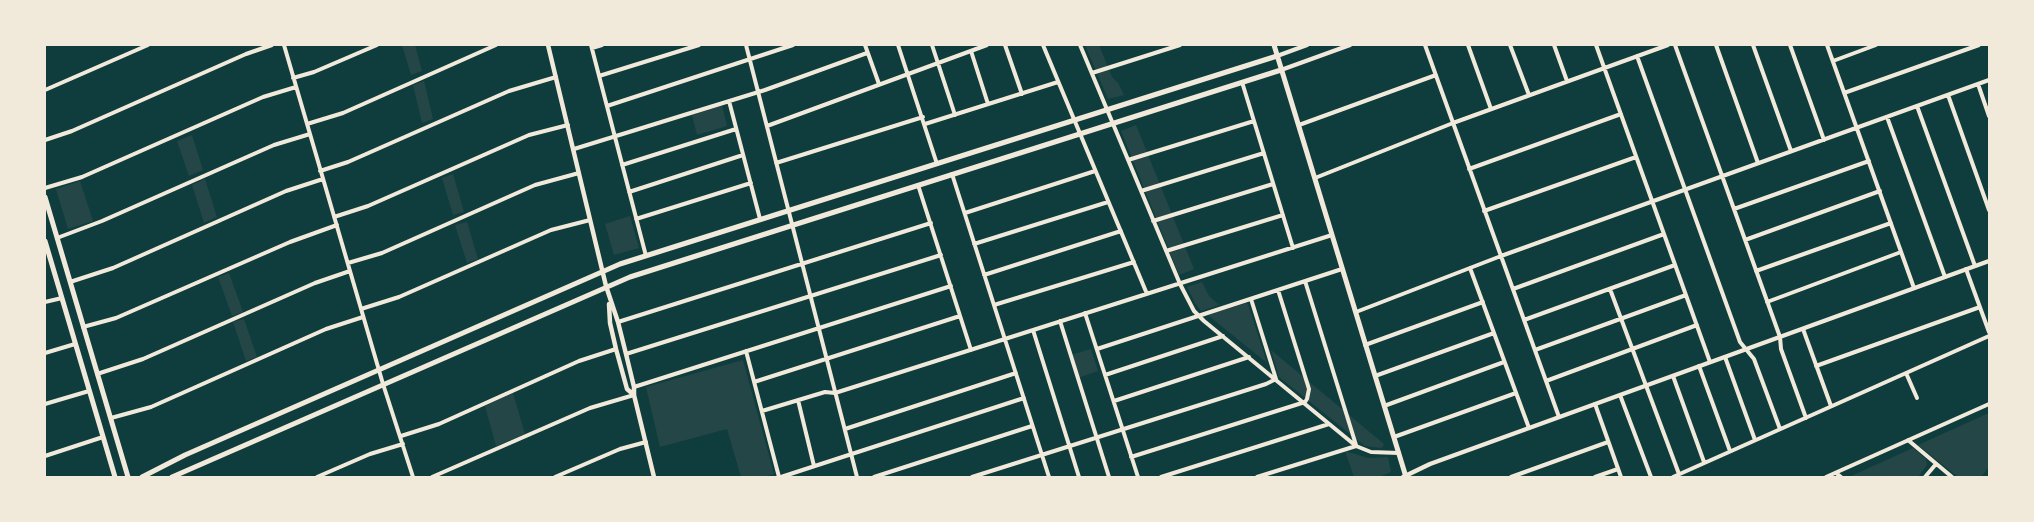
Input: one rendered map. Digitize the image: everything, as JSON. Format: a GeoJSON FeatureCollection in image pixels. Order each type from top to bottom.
{"type":"FeatureCollection","features":[{"type":"Feature","properties":{"kind":"main road"},"geometry":{"type":"LineString","coordinates":[[1274,45],[1405,477]]}},
{"type":"Feature","properties":{"kind":"main road"},"geometry":{"type":"LineString","coordinates":[[142,477],[185,455],[602,272],[760,219],[1277,56]]}},
{"type":"Feature","properties":{"kind":"main road"},"geometry":{"type":"LineString","coordinates":[[172,477],[606,286],[1281,70]]}},
{"type":"Feature","properties":{"kind":"main road"},"geometry":{"type":"LineString","coordinates":[[45,197],[128,477]]}},
{"type":"Feature","properties":{"kind":"main road"},"geometry":{"type":"LineString","coordinates":[[45,241],[46,251],[115,477]]}},
{"type":"Feature","properties":{"kind":"street"},"geometry":{"type":"LineString","coordinates":[[45,90],[148,45]]}},
{"type":"Feature","properties":{"kind":"street"},"geometry":{"type":"LineString","coordinates":[[45,140],[72,131],[246,54],[272,45]]}},
{"type":"Feature","properties":{"kind":"street"},"geometry":{"type":"LineString","coordinates":[[284,45],[383,384],[413,477]]}},
{"type":"Feature","properties":{"kind":"street"},"geometry":{"type":"LineString","coordinates":[[293,78],[314,72],[377,45]]}},
{"type":"Feature","properties":{"kind":"street"},"geometry":{"type":"LineString","coordinates":[[307,124],[343,113],[496,45]]}},
{"type":"Feature","properties":{"kind":"street"},"geometry":{"type":"LineString","coordinates":[[548,45],[602,272],[627,354],[634,395],[654,477]]}},
{"type":"Feature","properties":{"kind":"street"},"geometry":{"type":"LineString","coordinates":[[602,45],[592,47],[646,256]]}},
{"type":"Feature","properties":{"kind":"street"},"geometry":{"type":"LineString","coordinates":[[599,76],[699,45]]}},
{"type":"Feature","properties":{"kind":"street"},"geometry":{"type":"LineString","coordinates":[[746,45],[857,477]]}},
{"type":"Feature","properties":{"kind":"street"},"geometry":{"type":"LineString","coordinates":[[607,106],[793,45]]}},
{"type":"Feature","properties":{"kind":"street"},"geometry":{"type":"LineString","coordinates":[[865,45],[879,84]]}},
{"type":"Feature","properties":{"kind":"street"},"geometry":{"type":"LineString","coordinates":[[898,45],[937,164]]}},
{"type":"Feature","properties":{"kind":"street"},"geometry":{"type":"LineString","coordinates":[[932,45],[955,115]]}},
{"type":"Feature","properties":{"kind":"street"},"geometry":{"type":"LineString","coordinates":[[766,126],[987,45]]}},
{"type":"Feature","properties":{"kind":"street"},"geometry":{"type":"LineString","coordinates":[[1005,45],[1022,94]]}},
{"type":"Feature","properties":{"kind":"street"},"geometry":{"type":"LineString","coordinates":[[1043,45],[1147,294]]}},
{"type":"Feature","properties":{"kind":"street"},"geometry":{"type":"LineString","coordinates":[[1080,45],[1180,284],[1198,316],[1356,446],[1371,452],[1399,453]]}},
{"type":"Feature","properties":{"kind":"street"},"geometry":{"type":"LineString","coordinates":[[1092,73],[1180,45]]}},
{"type":"Feature","properties":{"kind":"street"},"geometry":{"type":"LineString","coordinates":[[1277,56],[1307,45]]}},
{"type":"Feature","properties":{"kind":"street"},"geometry":{"type":"LineString","coordinates":[[1281,70],[1350,45]]}},
{"type":"Feature","properties":{"kind":"street"},"geometry":{"type":"LineString","coordinates":[[1425,45],[1559,417]]}},
{"type":"Feature","properties":{"kind":"street"},"geometry":{"type":"LineString","coordinates":[[1468,45],[1491,109]]}},
{"type":"Feature","properties":{"kind":"street"},"geometry":{"type":"LineString","coordinates":[[1510,45],[1529,95]]}},
{"type":"Feature","properties":{"kind":"street"},"geometry":{"type":"LineString","coordinates":[[1554,45],[1567,81]]}},
{"type":"Feature","properties":{"kind":"street"},"geometry":{"type":"LineString","coordinates":[[1596,45],[1710,362]]}},
{"type":"Feature","properties":{"kind":"street"},"geometry":{"type":"LineString","coordinates":[[1314,178],[1453,123],[1668,45]]}},
{"type":"Feature","properties":{"kind":"street"},"geometry":{"type":"LineString","coordinates":[[1675,45],[1780,337],[1781,349],[1806,418]]}},
{"type":"Feature","properties":{"kind":"street"},"geometry":{"type":"LineString","coordinates":[[1716,45],[1758,163]]}},
{"type":"Feature","properties":{"kind":"street"},"geometry":{"type":"LineString","coordinates":[[1753,45],[1791,151]]}},
{"type":"Feature","properties":{"kind":"street"},"geometry":{"type":"LineString","coordinates":[[1790,45],[1824,140]]}},
{"type":"Feature","properties":{"kind":"street"},"geometry":{"type":"LineString","coordinates":[[1827,45],[1914,288]]}},
{"type":"Feature","properties":{"kind":"street"},"geometry":{"type":"LineString","coordinates":[[1833,61],[1876,45]]}},
{"type":"Feature","properties":{"kind":"street"},"geometry":{"type":"LineString","coordinates":[[1844,93],[1979,45]]}},
{"type":"Feature","properties":{"kind":"street"},"geometry":{"type":"LineString","coordinates":[[971,51],[988,104]]}},
{"type":"Feature","properties":{"kind":"street"},"geometry":{"type":"LineString","coordinates":[[574,149],[758,91],[867,52]]}},
{"type":"Feature","properties":{"kind":"street"},"geometry":{"type":"LineString","coordinates":[[1637,56],[1740,342],[1754,359],[1780,429]]}},
{"type":"Feature","properties":{"kind":"street"},"geometry":{"type":"LineString","coordinates":[[1298,125],[1436,75]]}},
{"type":"Feature","properties":{"kind":"street"},"geometry":{"type":"LineString","coordinates":[[320,171],[348,162],[509,91],[556,78]]}},
{"type":"Feature","properties":{"kind":"street"},"geometry":{"type":"LineString","coordinates":[[1355,312],[1501,256],[1989,80]]}},
{"type":"Feature","properties":{"kind":"street"},"geometry":{"type":"LineString","coordinates":[[925,124],[1058,82]]}},
{"type":"Feature","properties":{"kind":"street"},"geometry":{"type":"LineString","coordinates":[[1242,82],[1293,248]]}},
{"type":"Feature","properties":{"kind":"street"},"geometry":{"type":"LineString","coordinates":[[1978,84],[1989,116]]}},
{"type":"Feature","properties":{"kind":"street"},"geometry":{"type":"LineString","coordinates":[[45,188],[82,177],[263,97],[296,87]]}},
{"type":"Feature","properties":{"kind":"street"},"geometry":{"type":"LineString","coordinates":[[1947,95],[1989,210]]}},
{"type":"Feature","properties":{"kind":"street"},"geometry":{"type":"LineString","coordinates":[[729,100],[760,219]]}},
{"type":"Feature","properties":{"kind":"street"},"geometry":{"type":"LineString","coordinates":[[1917,106],[1975,266]]}},
{"type":"Feature","properties":{"kind":"street"},"geometry":{"type":"LineString","coordinates":[[1469,169],[1620,114]]}},
{"type":"Feature","properties":{"kind":"street"},"geometry":{"type":"LineString","coordinates":[[776,163],[923,117]]}},
{"type":"Feature","properties":{"kind":"street"},"geometry":{"type":"LineString","coordinates":[[1887,117],[1946,277]]}},
{"type":"Feature","properties":{"kind":"street"},"geometry":{"type":"LineString","coordinates":[[1128,160],[1254,120]]}},
{"type":"Feature","properties":{"kind":"street"},"geometry":{"type":"LineString","coordinates":[[334,217],[368,206],[529,135],[568,125]]}},
{"type":"Feature","properties":{"kind":"street"},"geometry":{"type":"LineString","coordinates":[[622,165],[736,129]]}},
{"type":"Feature","properties":{"kind":"street"},"geometry":{"type":"LineString","coordinates":[[57,238],[102,221],[274,145],[310,134]]}},
{"type":"Feature","properties":{"kind":"street"},"geometry":{"type":"LineString","coordinates":[[1141,191],[1264,153]]}},
{"type":"Feature","properties":{"kind":"street"},"geometry":{"type":"LineString","coordinates":[[629,192],[743,155]]}},
{"type":"Feature","properties":{"kind":"street"},"geometry":{"type":"LineString","coordinates":[[1485,211],[1636,157]]}},
{"type":"Feature","properties":{"kind":"street"},"geometry":{"type":"LineString","coordinates":[[1734,209],[1869,161]]}},
{"type":"Feature","properties":{"kind":"street"},"geometry":{"type":"LineString","coordinates":[[965,213],[1095,171]]}},
{"type":"Feature","properties":{"kind":"street"},"geometry":{"type":"LineString","coordinates":[[348,263],[382,253],[536,184],[579,173]]}},
{"type":"Feature","properties":{"kind":"street"},"geometry":{"type":"LineString","coordinates":[[952,174],[1049,477]]}},
{"type":"Feature","properties":{"kind":"street"},"geometry":{"type":"LineString","coordinates":[[70,282],[113,268],[286,191],[323,180]]}},
{"type":"Feature","properties":{"kind":"street"},"geometry":{"type":"LineString","coordinates":[[636,219],[750,183]]}},
{"type":"Feature","properties":{"kind":"street"},"geometry":{"type":"LineString","coordinates":[[1153,221],[1273,184]]}},
{"type":"Feature","properties":{"kind":"street"},"geometry":{"type":"LineString","coordinates":[[918,185],[971,350]]}},
{"type":"Feature","properties":{"kind":"street"},"geometry":{"type":"LineString","coordinates":[[1745,240],[1880,191]]}},
{"type":"Feature","properties":{"kind":"street"},"geometry":{"type":"LineString","coordinates":[[974,244],[1108,202]]}},
{"type":"Feature","properties":{"kind":"street"},"geometry":{"type":"LineString","coordinates":[[1166,251],[1283,215]]}},
{"type":"Feature","properties":{"kind":"street"},"geometry":{"type":"LineString","coordinates":[[361,309],[399,297],[551,230],[590,220]]}},
{"type":"Feature","properties":{"kind":"street"},"geometry":{"type":"LineString","coordinates":[[618,322],[931,223]]}},
{"type":"Feature","properties":{"kind":"street"},"geometry":{"type":"LineString","coordinates":[[1756,271],[1891,223]]}},
{"type":"Feature","properties":{"kind":"street"},"geometry":{"type":"LineString","coordinates":[[83,327],[116,318],[290,242],[337,225]]}},
{"type":"Feature","properties":{"kind":"street"},"geometry":{"type":"LineString","coordinates":[[984,275],[1121,231]]}},
{"type":"Feature","properties":{"kind":"street"},"geometry":{"type":"LineString","coordinates":[[1513,289],[1664,234]]}},
{"type":"Feature","properties":{"kind":"street"},"geometry":{"type":"LineString","coordinates":[[762,411],[825,392],[835,393],[1332,235]]}},
{"type":"Feature","properties":{"kind":"street"},"geometry":{"type":"LineString","coordinates":[[1767,302],[1902,252]]}},
{"type":"Feature","properties":{"kind":"street"},"geometry":{"type":"LineString","coordinates":[[627,354],[941,255]]}},
{"type":"Feature","properties":{"kind":"street"},"geometry":{"type":"LineString","coordinates":[[1405,477],[1430,464],[1989,261]]}},
{"type":"Feature","properties":{"kind":"street"},"geometry":{"type":"LineString","coordinates":[[994,305],[1134,262]]}},
{"type":"Feature","properties":{"kind":"street"},"geometry":{"type":"LineString","coordinates":[[1524,320],[1675,265]]}},
{"type":"Feature","properties":{"kind":"street"},"geometry":{"type":"LineString","coordinates":[[1470,268],[1528,428]]}},
{"type":"Feature","properties":{"kind":"street"},"geometry":{"type":"LineString","coordinates":[[1097,349],[1342,270]]}},
{"type":"Feature","properties":{"kind":"street"},"geometry":{"type":"LineString","coordinates":[[1672,477],[1989,334],[1966,270]]}},
{"type":"Feature","properties":{"kind":"street"},"geometry":{"type":"LineString","coordinates":[[97,374],[143,359],[315,283],[350,271]]}},
{"type":"Feature","properties":{"kind":"street"},"geometry":{"type":"LineString","coordinates":[[1305,281],[1356,446]]}},
{"type":"Feature","properties":{"kind":"street"},"geometry":{"type":"LineString","coordinates":[[634,387],[951,286]]}},
{"type":"Feature","properties":{"kind":"street"},"geometry":{"type":"LineString","coordinates":[[1610,289],[1680,474]]}},
{"type":"Feature","properties":{"kind":"street"},"geometry":{"type":"LineString","coordinates":[[1131,457],[1305,402],[1309,396],[1309,389],[1278,290]]}},
{"type":"Feature","properties":{"kind":"street"},"geometry":{"type":"LineString","coordinates":[[1535,350],[1686,295]]}},
{"type":"Feature","properties":{"kind":"street"},"geometry":{"type":"LineString","coordinates":[[45,302],[62,298]]}},
{"type":"Feature","properties":{"kind":"street"},"geometry":{"type":"LineString","coordinates":[[609,298],[610,324],[616,349],[627,388],[634,395]]}},
{"type":"Feature","properties":{"kind":"street"},"geometry":{"type":"LineString","coordinates":[[1251,299],[1276,379]]}},
{"type":"Feature","properties":{"kind":"street"},"geometry":{"type":"LineString","coordinates":[[1365,345],[1483,302]]}},
{"type":"Feature","properties":{"kind":"street"},"geometry":{"type":"LineString","coordinates":[[1816,366],[1980,307]]}},
{"type":"Feature","properties":{"kind":"street"},"geometry":{"type":"LineString","coordinates":[[1085,313],[1138,477]]}},
{"type":"Feature","properties":{"kind":"street"},"geometry":{"type":"LineString","coordinates":[[754,382],[960,316]]}},
{"type":"Feature","properties":{"kind":"street"},"geometry":{"type":"LineString","coordinates":[[111,418],[151,407],[326,329],[363,317]]}},
{"type":"Feature","properties":{"kind":"street"},"geometry":{"type":"LineString","coordinates":[[1060,321],[1109,477]]}},
{"type":"Feature","properties":{"kind":"street"},"geometry":{"type":"LineString","coordinates":[[1546,381],[1697,325]]}},
{"type":"Feature","properties":{"kind":"street"},"geometry":{"type":"LineString","coordinates":[[1803,329],[1831,406]]}},
{"type":"Feature","properties":{"kind":"street"},"geometry":{"type":"LineString","coordinates":[[1033,330],[1079,477]]}},
{"type":"Feature","properties":{"kind":"street"},"geometry":{"type":"LineString","coordinates":[[1375,376],[1494,333]]}},
{"type":"Feature","properties":{"kind":"street"},"geometry":{"type":"LineString","coordinates":[[1105,375],[1223,336]]}},
{"type":"Feature","properties":{"kind":"street"},"geometry":{"type":"LineString","coordinates":[[45,353],[75,344]]}},
{"type":"Feature","properties":{"kind":"street"},"geometry":{"type":"LineString","coordinates":[[401,436],[439,424],[579,361],[616,349]]}},
{"type":"Feature","properties":{"kind":"street"},"geometry":{"type":"LineString","coordinates":[[746,351],[780,477],[1024,398]]}},
{"type":"Feature","properties":{"kind":"street"},"geometry":{"type":"LineString","coordinates":[[1114,401],[1248,357]]}},
{"type":"Feature","properties":{"kind":"street"},"geometry":{"type":"LineString","coordinates":[[1725,357],[1755,440]]}},
{"type":"Feature","properties":{"kind":"street"},"geometry":{"type":"LineString","coordinates":[[1384,406],[1504,362]]}},
{"type":"Feature","properties":{"kind":"street"},"geometry":{"type":"LineString","coordinates":[[1699,366],[1730,451]]}},
{"type":"Feature","properties":{"kind":"street"},"geometry":{"type":"LineString","coordinates":[[845,429],[1016,373]]}},
{"type":"Feature","properties":{"kind":"street"},"geometry":{"type":"LineString","coordinates":[[1906,373],[1917,398]]}},
{"type":"Feature","properties":{"kind":"street"},"geometry":{"type":"LineString","coordinates":[[1673,376],[1704,463]]}},
{"type":"Feature","properties":{"kind":"street"},"geometry":{"type":"LineString","coordinates":[[972,477],[1276,379]]}},
{"type":"Feature","properties":{"kind":"street"},"geometry":{"type":"LineString","coordinates":[[45,404],[89,391]]}},
{"type":"Feature","properties":{"kind":"street"},"geometry":{"type":"LineString","coordinates":[[1394,437],[1516,393]]}},
{"type":"Feature","properties":{"kind":"street"},"geometry":{"type":"LineString","coordinates":[[432,477],[590,408],[634,395]]}},
{"type":"Feature","properties":{"kind":"street"},"geometry":{"type":"LineString","coordinates":[[1620,395],[1651,477]]}},
{"type":"Feature","properties":{"kind":"street"},"geometry":{"type":"LineString","coordinates":[[798,400],[814,466]]}},
{"type":"Feature","properties":{"kind":"street"},"geometry":{"type":"LineString","coordinates":[[1595,404],[1621,477]]}},
{"type":"Feature","properties":{"kind":"street"},"geometry":{"type":"LineString","coordinates":[[1826,477],[1989,404]]}},
{"type":"Feature","properties":{"kind":"street"},"geometry":{"type":"LineString","coordinates":[[1161,477],[1330,424]]}},
{"type":"Feature","properties":{"kind":"street"},"geometry":{"type":"LineString","coordinates":[[874,477],[1032,426]]}},
{"type":"Feature","properties":{"kind":"street"},"geometry":{"type":"LineString","coordinates":[[45,456],[103,437]]}},
{"type":"Feature","properties":{"kind":"street"},"geometry":{"type":"LineString","coordinates":[[1908,440],[1952,477]]}},
{"type":"Feature","properties":{"kind":"street"},"geometry":{"type":"LineString","coordinates":[[555,477],[620,449],[646,441]]}},
{"type":"Feature","properties":{"kind":"street"},"geometry":{"type":"LineString","coordinates":[[1511,477],[1608,442]]}},
{"type":"Feature","properties":{"kind":"street"},"geometry":{"type":"LineString","coordinates":[[317,477],[370,454],[404,444]]}},
{"type":"Feature","properties":{"kind":"street"},"geometry":{"type":"LineString","coordinates":[[1257,477],[1356,446]]}},
{"type":"Feature","properties":{"kind":"street"},"geometry":{"type":"LineString","coordinates":[[1925,477],[1936,464]]}},
{"type":"Feature","properties":{"kind":"street"},"geometry":{"type":"LineString","coordinates":[[1595,477],[1618,469]]}},
{"type":"Feature","properties":{"kind":"street"},"geometry":{"type":"LineString","coordinates":[[1276,471],[1278,477]]}},
{"type":"Feature","properties":{"kind":"street"},"geometry":{"type":"LineString","coordinates":[[1836,473],[1841,477]]}},
{"type":"Feature","properties":{"kind":"shaded area"},"geometry":{"type":"Polygon","coordinates":[[[402,45],[415,45],[422,71],[411,75],[402,45]]]}},
{"type":"Feature","properties":{"kind":"shaded area"},"geometry":{"type":"Polygon","coordinates":[[[1085,45],[1099,45],[1112,77],[1124,95],[1108,99],[1085,45]]]}},
{"type":"Feature","properties":{"kind":"shaded area"},"geometry":{"type":"Polygon","coordinates":[[[424,81],[433,119],[422,123],[413,85],[424,81]]]}},
{"type":"Feature","properties":{"kind":"shaded area"},"geometry":{"type":"Polygon","coordinates":[[[722,105],[727,126],[697,135],[692,115],[722,105]]]}},
{"type":"Feature","properties":{"kind":"shaded area"},"geometry":{"type":"Polygon","coordinates":[[[1136,125],[1194,269],[1179,275],[1121,131],[1136,125]]]}},
{"type":"Feature","properties":{"kind":"shaded area"},"geometry":{"type":"Polygon","coordinates":[[[192,135],[203,170],[189,176],[177,141],[192,135]]]}},
{"type":"Feature","properties":{"kind":"shaded area"},"geometry":{"type":"Polygon","coordinates":[[[453,174],[464,212],[453,215],[442,178],[453,174]]]}},
{"type":"Feature","properties":{"kind":"shaded area"},"geometry":{"type":"Polygon","coordinates":[[[205,179],[217,217],[204,223],[192,185],[205,179]]]}},
{"type":"Feature","properties":{"kind":"shaded area"},"geometry":{"type":"Polygon","coordinates":[[[80,181],[93,221],[68,229],[56,189],[80,181]]]}},
{"type":"Feature","properties":{"kind":"shaded area"},"geometry":{"type":"Polygon","coordinates":[[[630,216],[639,248],[614,255],[605,224],[630,216]]]}},
{"type":"Feature","properties":{"kind":"shaded area"},"geometry":{"type":"Polygon","coordinates":[[[467,222],[478,259],[467,263],[455,225],[467,222]]]}},
{"type":"Feature","properties":{"kind":"shaded area"},"geometry":{"type":"Polygon","coordinates":[[[229,273],[243,312],[232,316],[218,277],[229,273]]]}},
{"type":"Feature","properties":{"kind":"shaded area"},"geometry":{"type":"Polygon","coordinates":[[[1202,282],[1209,296],[1219,305],[1201,311],[1187,287],[1202,282]]]}},
{"type":"Feature","properties":{"kind":"shaded area"},"geometry":{"type":"Polygon","coordinates":[[[1248,304],[1267,363],[1209,316],[1248,304]]]}},
{"type":"Feature","properties":{"kind":"shaded area"},"geometry":{"type":"Polygon","coordinates":[[[244,319],[257,357],[246,361],[233,322],[244,319]]]}},
{"type":"Feature","properties":{"kind":"shaded area"},"geometry":{"type":"Polygon","coordinates":[[[1091,349],[1098,371],[1078,378],[1071,355],[1091,349]]]}},
{"type":"Feature","properties":{"kind":"shaded area"},"geometry":{"type":"Polygon","coordinates":[[[1271,350],[1384,444],[1382,448],[1365,446],[1279,377],[1271,350]]]}},
{"type":"Feature","properties":{"kind":"shaded area"},"geometry":{"type":"Polygon","coordinates":[[[743,360],[774,474],[764,477],[741,477],[727,429],[660,447],[646,387],[743,360]]]}},
{"type":"Feature","properties":{"kind":"shaded area"},"geometry":{"type":"Polygon","coordinates":[[[513,393],[525,434],[496,446],[485,406],[513,393]]]}},
{"type":"Feature","properties":{"kind":"shaded area"},"geometry":{"type":"Polygon","coordinates":[[[1989,413],[1989,467],[1981,477],[1958,477],[1918,445],[1989,413]]]}},
{"type":"Feature","properties":{"kind":"shaded area"},"geometry":{"type":"Polygon","coordinates":[[[1913,448],[1926,459],[1927,465],[1918,477],[1849,477],[1913,448]]]}},
{"type":"Feature","properties":{"kind":"shaded area"},"geometry":{"type":"Polygon","coordinates":[[[1345,451],[1368,458],[1388,457],[1391,472],[1379,477],[1354,477],[1345,451]]]}}]}
